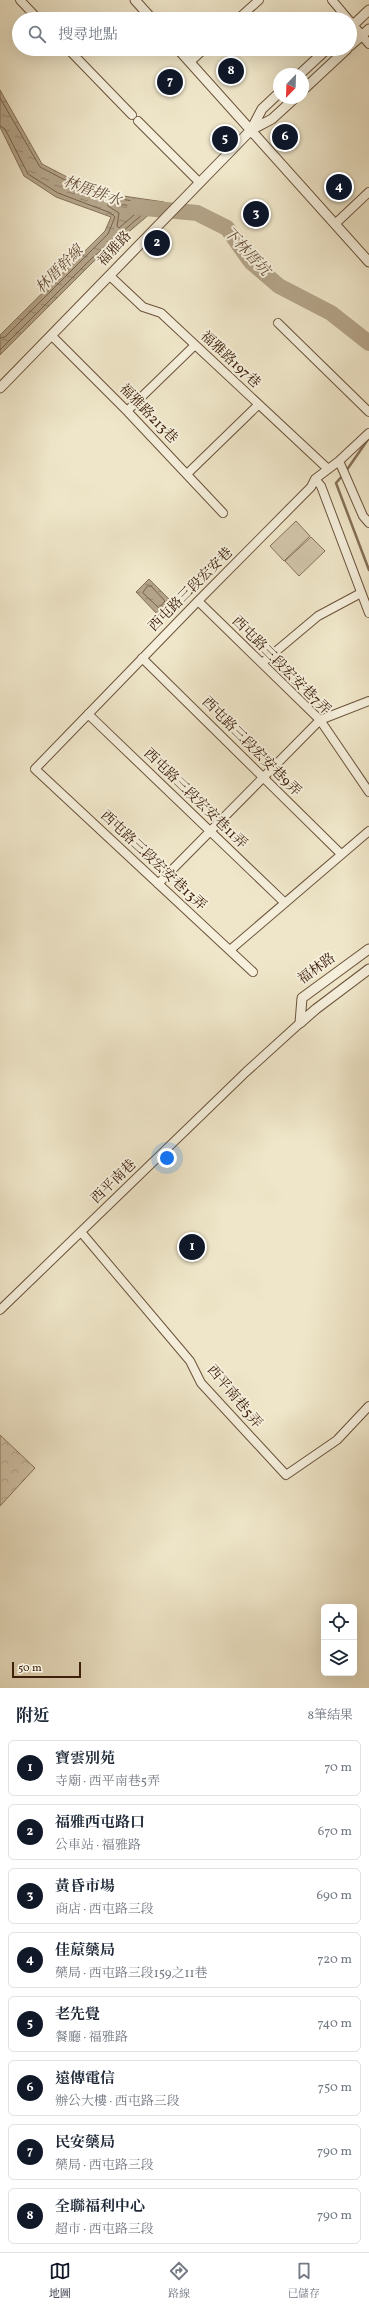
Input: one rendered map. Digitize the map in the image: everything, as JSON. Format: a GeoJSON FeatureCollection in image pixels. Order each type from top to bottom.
{"type":"FeatureCollection","features":[{"type":"Feature","properties":{"kind":"street"},"geometry":{"type":"LineString","coordinates":[[20,0],[31,12]]}},
{"type":"Feature","properties":{"kind":"street"},"geometry":{"type":"LineString","coordinates":[[135,0],[146,12]]}},
{"type":"Feature","properties":{"kind":"street"},"geometry":{"type":"LineString","coordinates":[[246,12],[259,0]]}},
{"type":"Feature","properties":{"kind":"street"},"geometry":{"type":"LineString","coordinates":[[332,0],[341,12]]}},
{"type":"Feature","properties":{"kind":"street"},"geometry":{"type":"LineString","coordinates":[[357,18],[369,10]]}},
{"type":"Feature","properties":{"kind":"street"},"geometry":{"type":"LineString","coordinates":[[357,40],[369,29]]}},
{"type":"Feature","properties":{"kind":"street"},"geometry":{"type":"LineString","coordinates":[[357,30],[369,44]]}},
{"type":"Feature","properties":{"kind":"street"},"geometry":{"type":"LineString","coordinates":[[75,56],[132,115]]}},
{"type":"Feature","properties":{"kind":"street"},"geometry":{"type":"LineString","coordinates":[[184,56],[369,262]]}},
{"type":"Feature","properties":{"kind":"street"},"geometry":{"type":"LineString","coordinates":[[190,62],[196,56]]}},
{"type":"Feature","properties":{"kind":"street"},"geometry":{"type":"LineString","coordinates":[[306,68],[319,56]]}},
{"type":"Feature","properties":{"kind":"street"},"geometry":{"type":"LineString","coordinates":[[309,84],[339,56]]}},
{"type":"Feature","properties":{"kind":"street","name":"福雅路"},"geometry":{"type":"LineString","coordinates":[[251,130],[262,109],[273,99]]}},
{"type":"Feature","properties":{"kind":"street","name":"福雅路"},"geometry":{"type":"LineString","coordinates":[[0,388],[110,276],[160,221],[251,130],[272,119],[288,104]]}},
{"type":"Feature","properties":{"kind":"street"},"geometry":{"type":"LineString","coordinates":[[138,121],[199,182]]}},
{"type":"Feature","properties":{"kind":"street"},"geometry":{"type":"LineString","coordinates":[[335,224],[369,192]]}},
{"type":"Feature","properties":{"kind":"street","name":"福雅路197巷"},"geometry":{"type":"LineString","coordinates":[[110,276],[143,307],[161,312],[258,405],[328,469]]}},
{"type":"Feature","properties":{"kind":"street"},"geometry":{"type":"LineString","coordinates":[[278,323],[369,412]]}},
{"type":"Feature","properties":{"kind":"street","name":"福雅路213巷"},"geometry":{"type":"LineString","coordinates":[[52,336],[127,411],[223,512]]}},
{"type":"Feature","properties":{"kind":"street"},"geometry":{"type":"LineString","coordinates":[[127,411],[195,345]]}},
{"type":"Feature","properties":{"kind":"street"},"geometry":{"type":"LineString","coordinates":[[187,474],[258,405]]}},
{"type":"Feature","properties":{"kind":"street","name":"西屯路三段宏安巷"},"geometry":{"type":"LineString","coordinates":[[35,769],[311,487],[315,479],[339,461],[369,433]]}},
{"type":"Feature","properties":{"kind":"street"},"geometry":{"type":"LineString","coordinates":[[339,461],[363,516],[369,523]]}},
{"type":"Feature","properties":{"kind":"street"},"geometry":{"type":"LineString","coordinates":[[315,479],[321,486],[369,613]]}},
{"type":"Feature","properties":{"kind":"street"},"geometry":{"type":"LineString","coordinates":[[262,663],[318,616],[362,593]]}},
{"type":"Feature","properties":{"kind":"street","name":"西屯路三段宏安巷7弄"},"geometry":{"type":"LineString","coordinates":[[198,601],[320,720],[369,792]]}},
{"type":"Feature","properties":{"kind":"street","name":"西屯路三段宏安巷9弄"},"geometry":{"type":"LineString","coordinates":[[142,658],[341,854]]}},
{"type":"Feature","properties":{"kind":"street"},"geometry":{"type":"LineString","coordinates":[[158,884],[320,720],[369,701]]}},
{"type":"Feature","properties":{"kind":"street","name":"西屯路三段宏安巷11弄"},"geometry":{"type":"LineString","coordinates":[[88,714],[285,903]]}},
{"type":"Feature","properties":{"kind":"street","name":"西屯路三段宏安巷13弄"},"geometry":{"type":"LineString","coordinates":[[35,769],[253,972]]}},
{"type":"Feature","properties":{"kind":"street"},"geometry":{"type":"LineString","coordinates":[[230,950],[369,831]]}},
{"type":"Feature","properties":{"kind":"street","name":"福林路"},"geometry":{"type":"LineString","coordinates":[[300,1023],[302,998],[369,949]]}},
{"type":"Feature","properties":{"kind":"street"},"geometry":{"type":"LineString","coordinates":[[300,1023],[316,1008],[369,969]]}},
{"type":"Feature","properties":{"kind":"street","name":"西平南巷"},"geometry":{"type":"LineString","coordinates":[[0,1310],[246,1072],[300,1023]]}},
{"type":"Feature","properties":{"kind":"street","name":"西平南巷5弄"},"geometry":{"type":"LineString","coordinates":[[81,1232],[190,1362],[201,1383],[286,1475],[337,1440],[369,1406]]}},
{"type":"Feature","properties":{"kind":"green space"},"geometry":{"type":"Polygon","coordinates":[[[296,521],[310,536],[284,561],[270,546],[296,521]]]}},
{"type":"Feature","properties":{"kind":"green space"},"geometry":{"type":"Polygon","coordinates":[[[311,537],[325,551],[299,576],[285,561],[311,537]]]}},
{"type":"Feature","properties":{"kind":"green space"},"geometry":{"type":"Polygon","coordinates":[[[0,1435],[35,1468],[0,1506],[0,1435]]]}},
{"type":"Feature","properties":{"kind":"water","name":"林厝排水"},"geometry":{"type":"Polygon","coordinates":[[[0,90],[42,164],[96,192],[164,202],[93,262],[0,355],[0,335],[105,231],[111,217],[56,197],[24,176],[0,127],[0,90]]]}},
{"type":"Feature","properties":{"kind":"water"},"geometry":{"type":"Polygon","coordinates":[[[149,579],[172,602],[158,615],[136,592],[149,579]]]}},
{"type":"Feature","properties":{"kind":"waterway","name":"下林厝坑"},"geometry":{"type":"LineString","coordinates":[[135,207],[197,213],[227,228],[251,262],[279,286],[331,313],[369,343]]}},
{"type":"Feature","properties":{"kind":"waterway","name":"下林厝坑"},"geometry":{"type":"LineString","coordinates":[[346,471],[369,438]]}},
{"type":"Feature","properties":{"kind":"waterway","name":"下林厝坑"},"geometry":{"type":"LineString","coordinates":[[343,475],[336,483],[369,570]]}},
{"type":"Feature","properties":{"kind":"place","name":"全聯福利中心"},"geometry":{"type":"Point","coordinates":[231,71]}},
{"type":"Feature","properties":{"kind":"place","name":"民安藥局"},"geometry":{"type":"Point","coordinates":[170,82]}},
{"type":"Feature","properties":{"kind":"place","name":"遠傳電信"},"geometry":{"type":"Point","coordinates":[285,137]}},
{"type":"Feature","properties":{"kind":"place","name":"老先覺"},"geometry":{"type":"Point","coordinates":[225,139]}},
{"type":"Feature","properties":{"kind":"place","name":"佳蒝藥局"},"geometry":{"type":"Point","coordinates":[339,187]}},
{"type":"Feature","properties":{"kind":"place","name":"黃昏市場"},"geometry":{"type":"Point","coordinates":[256,214]}},
{"type":"Feature","properties":{"kind":"place","name":"福雅西屯路口"},"geometry":{"type":"Point","coordinates":[157,243]}},
{"type":"Feature","properties":{"kind":"place","name":"寶雲別苑"},"geometry":{"type":"Point","coordinates":[192,1247]}},
{"type":"Feature","properties":{"kind":"water label","name":"林厝幹線"},"geometry":{"type":"Point","coordinates":[60,270]}}]}
